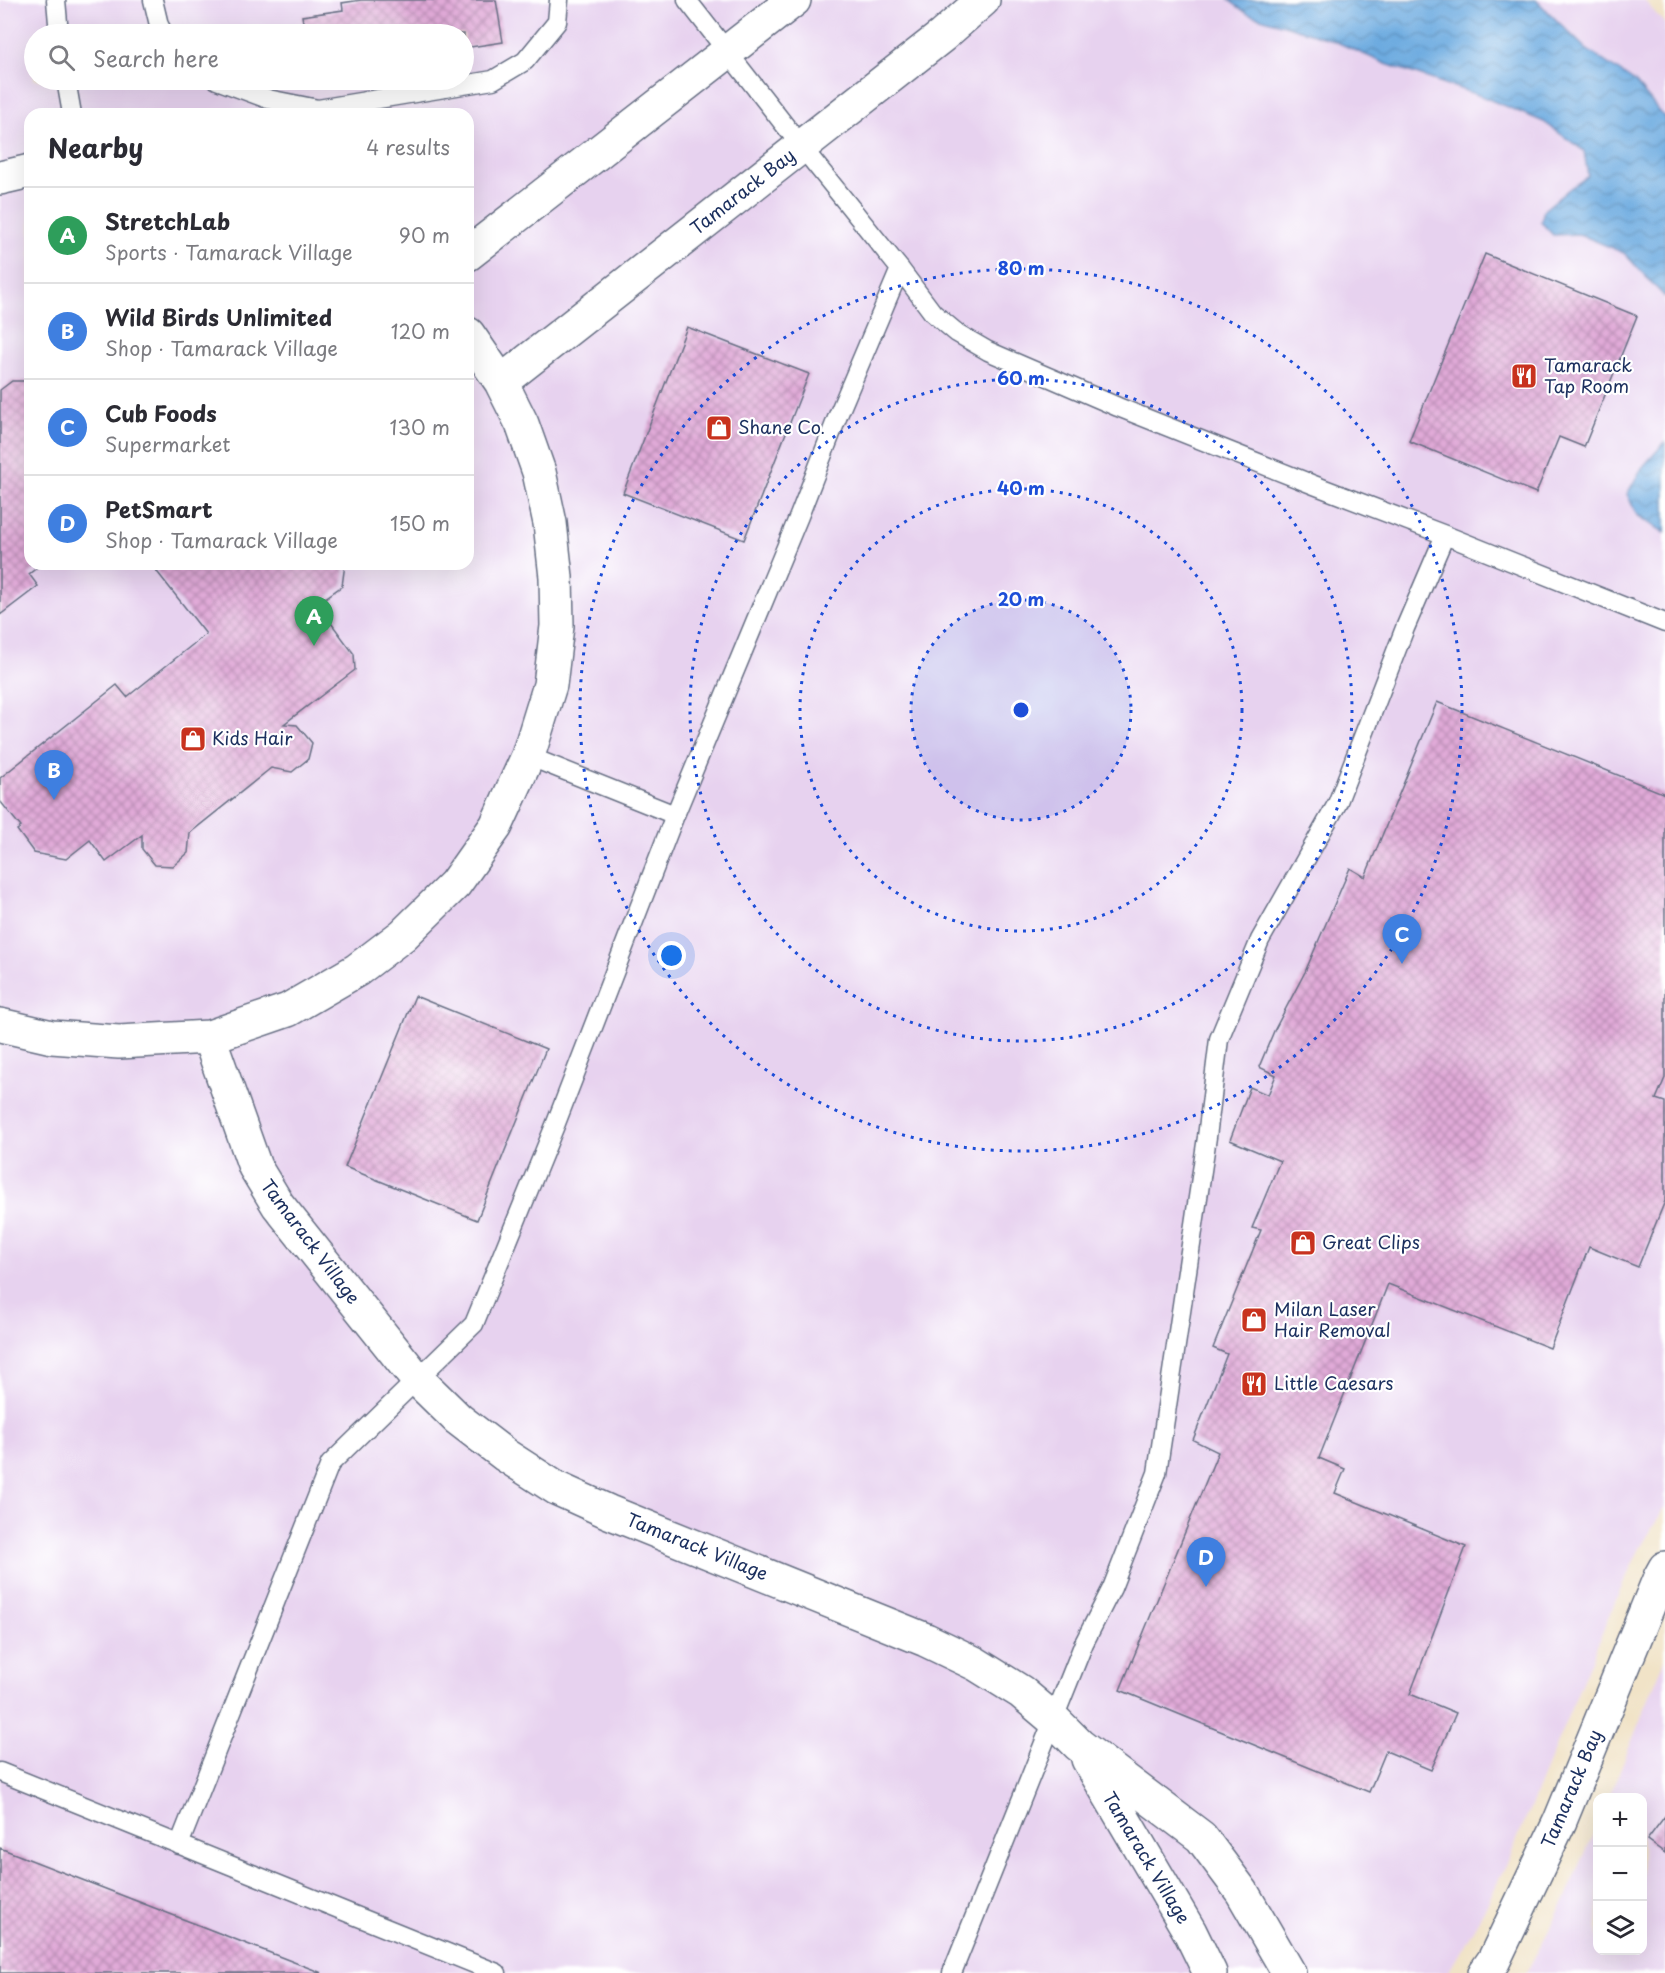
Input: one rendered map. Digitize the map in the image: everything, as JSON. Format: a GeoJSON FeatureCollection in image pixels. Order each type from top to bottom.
{"type":"FeatureCollection","features":[{"type":"Feature","properties":{"kind":"street"},"geometry":{"type":"LineString","coordinates":[[474,249],[794,0]]}},
{"type":"Feature","properties":{"kind":"street","name":"Tamarack Bay"},"geometry":{"type":"LineString","coordinates":[[501,382],[942,36],[983,0]]}},
{"type":"Feature","properties":{"kind":"street"},"geometry":{"type":"LineString","coordinates":[[0,178],[24,172]]}},
{"type":"Feature","properties":{"kind":"street"},"geometry":{"type":"LineString","coordinates":[[0,1025],[52,1037],[120,1042],[209,1037],[288,1010],[357,970],[403,935],[455,884],[496,826],[528,756],[550,685],[557,626],[556,577],[550,524],[539,472],[522,424],[501,382],[474,343]]}},
{"type":"Feature","properties":{"kind":"street","name":"Tamarack Village"},"geometry":{"type":"LineString","coordinates":[[209,1037],[255,1167],[278,1205],[416,1378],[458,1419],[505,1455],[556,1488],[609,1512],[926,1640],[975,1664],[1021,1692],[1079,1745],[1201,1838],[1242,1892],[1289,1973]]}},
{"type":"Feature","properties":{"kind":"street","name":"Tamarack Bay"},"geometry":{"type":"LineString","coordinates":[[1485,1973],[1494,1960],[1560,1821],[1655,1587],[1665,1568]]}},
{"type":"Feature","properties":{"kind":"street","name":"Tamarack Village"},"geometry":{"type":"LineString","coordinates":[[1079,1745],[1190,1932],[1210,1973]]}},
{"type":"Feature","properties":{"kind":"lane"},"geometry":{"type":"LineString","coordinates":[[56,0],[58,24]]}},
{"type":"Feature","properties":{"kind":"lane"},"geometry":{"type":"LineString","coordinates":[[153,0],[159,24]]}},
{"type":"Feature","properties":{"kind":"lane"},"geometry":{"type":"LineString","coordinates":[[474,83],[493,80],[525,61],[557,22],[559,0]]}},
{"type":"Feature","properties":{"kind":"lane"},"geometry":{"type":"LineString","coordinates":[[687,0],[933,313],[957,333],[988,351],[1139,415],[1665,624]]}},
{"type":"Feature","properties":{"kind":"lane"},"geometry":{"type":"LineString","coordinates":[[68,90],[71,108]]}},
{"type":"Feature","properties":{"kind":"lane"},"geometry":{"type":"LineString","coordinates":[[244,90],[268,99],[313,108]]}},
{"type":"Feature","properties":{"kind":"lane"},"geometry":{"type":"LineString","coordinates":[[324,108],[433,90]]}},
{"type":"Feature","properties":{"kind":"lane"},"geometry":{"type":"LineString","coordinates":[[179,1845],[330,1464],[474,1324],[555,1124],[675,815],[900,269]]}},
{"type":"Feature","properties":{"kind":"lane"},"geometry":{"type":"LineString","coordinates":[[952,1973],[1084,1643],[1113,1588],[1157,1473],[1207,1137],[1219,1040],[1260,940],[1337,804],[1405,628],[1445,535]]}},
{"type":"Feature","properties":{"kind":"lane"},"geometry":{"type":"LineString","coordinates":[[528,756],[675,815]]}},
{"type":"Feature","properties":{"kind":"lane"},"geometry":{"type":"LineString","coordinates":[[0,1772],[496,1973]]}},
{"type":"Feature","properties":{"kind":"shaded area"},"geometry":{"type":"Polygon","coordinates":[[[0,0],[1644,0],[1665,24],[1665,1507],[1639,1550],[1614,1604],[1510,1857],[1483,1912],[1448,1973],[0,1973],[0,0]]]}},
{"type":"Feature","properties":{"kind":"shaded area"},"geometry":{"type":"Polygon","coordinates":[[[1665,1659],[1665,1973],[1526,1973],[1566,1898],[1593,1834],[1593,1955],[1647,1955],[1647,1793],[1611,1793],[1665,1659]]]}},
{"type":"Feature","properties":{"kind":"water"},"geometry":{"type":"Polygon","coordinates":[[[1229,0],[1536,0],[1586,49],[1635,82],[1665,118],[1665,297],[1624,253],[1579,234],[1553,235],[1541,222],[1544,210],[1588,176],[1584,151],[1544,122],[1481,96],[1386,64],[1330,39],[1248,14],[1229,0]]]}},
{"type":"Feature","properties":{"kind":"water"},"geometry":{"type":"Polygon","coordinates":[[[1665,442],[1665,533],[1637,515],[1627,494],[1642,468],[1665,442]]]}},
{"type":"Feature","properties":{"kind":"building"},"geometry":{"type":"Polygon","coordinates":[[[361,0],[496,0],[503,42],[474,46],[474,24],[303,24],[302,16],[343,10],[342,3],[361,0]]]}},
{"type":"Feature","properties":{"kind":"building","name":"Tamarack Tap Room"},"geometry":{"type":"Polygon","coordinates":[[[1485,254],[1637,316],[1584,447],[1559,437],[1536,493],[1409,441],[1485,254]]]}},
{"type":"Feature","properties":{"kind":"building"},"geometry":{"type":"Polygon","coordinates":[[[687,327],[809,374],[744,540],[623,493],[687,327]]]}},
{"type":"Feature","properties":{"kind":"building"},"geometry":{"type":"Polygon","coordinates":[[[12,381],[24,381],[24,570],[34,570],[29,574],[38,586],[0,615],[0,390],[12,381]]]}},
{"type":"Feature","properties":{"kind":"building"},"geometry":{"type":"Polygon","coordinates":[[[156,570],[344,570],[342,586],[317,604],[354,654],[355,670],[284,724],[297,725],[312,743],[308,759],[292,772],[271,768],[190,833],[188,853],[173,866],[155,865],[142,849],[142,835],[106,862],[90,840],[66,859],[34,853],[17,830],[21,827],[0,801],[0,778],[117,685],[127,697],[206,634],[156,570]]]}},
{"type":"Feature","properties":{"kind":"building"},"geometry":{"type":"Polygon","coordinates":[[[1437,702],[1665,794],[1665,1078],[1656,1099],[1665,1102],[1665,1201],[1638,1267],[1589,1247],[1550,1348],[1388,1284],[1319,1458],[1345,1469],[1335,1493],[1466,1547],[1410,1694],[1456,1713],[1431,1770],[1386,1751],[1369,1792],[1120,1690],[1218,1452],[1193,1440],[1227,1354],[1213,1348],[1261,1230],[1252,1228],[1280,1161],[1230,1140],[1250,1087],[1268,1095],[1276,1075],[1259,1067],[1274,1031],[1305,972],[1350,868],[1365,877],[1437,702]]]}},
{"type":"Feature","properties":{"kind":"building"},"geometry":{"type":"Polygon","coordinates":[[[415,996],[546,1049],[477,1220],[345,1167],[415,996]]]}},
{"type":"Feature","properties":{"kind":"building"},"geometry":{"type":"Polygon","coordinates":[[[1665,1816],[1665,1853],[1647,1840],[1665,1816]]]}},
{"type":"Feature","properties":{"kind":"building"},"geometry":{"type":"Polygon","coordinates":[[[0,1848],[322,1973],[0,1973],[0,1848]]]}},
{"type":"Feature","properties":{"kind":"place","name":"Tamarack Tap Room"},"geometry":{"type":"Point","coordinates":[1524,376]}},
{"type":"Feature","properties":{"kind":"place","name":"Shane Co."},"geometry":{"type":"Point","coordinates":[719,428]}},
{"type":"Feature","properties":{"kind":"place","name":"StretchLab"},"geometry":{"type":"Point","coordinates":[314,646]}},
{"type":"Feature","properties":{"kind":"place","name":"Kids Hair"},"geometry":{"type":"Point","coordinates":[193,739]}},
{"type":"Feature","properties":{"kind":"place","name":"Wild Birds Unlimited"},"geometry":{"type":"Point","coordinates":[54,800]}},
{"type":"Feature","properties":{"kind":"place","name":"Cub Foods"},"geometry":{"type":"Point","coordinates":[1402,964]}},
{"type":"Feature","properties":{"kind":"place","name":"Great Clips"},"geometry":{"type":"Point","coordinates":[1303,1243]}},
{"type":"Feature","properties":{"kind":"place","name":"Milan Laser Hair Removal"},"geometry":{"type":"Point","coordinates":[1254,1320]}},
{"type":"Feature","properties":{"kind":"place","name":"Little Caesars"},"geometry":{"type":"Point","coordinates":[1254,1384]}},
{"type":"Feature","properties":{"kind":"place","name":"PetSmart"},"geometry":{"type":"Point","coordinates":[1206,1587]}}]}
